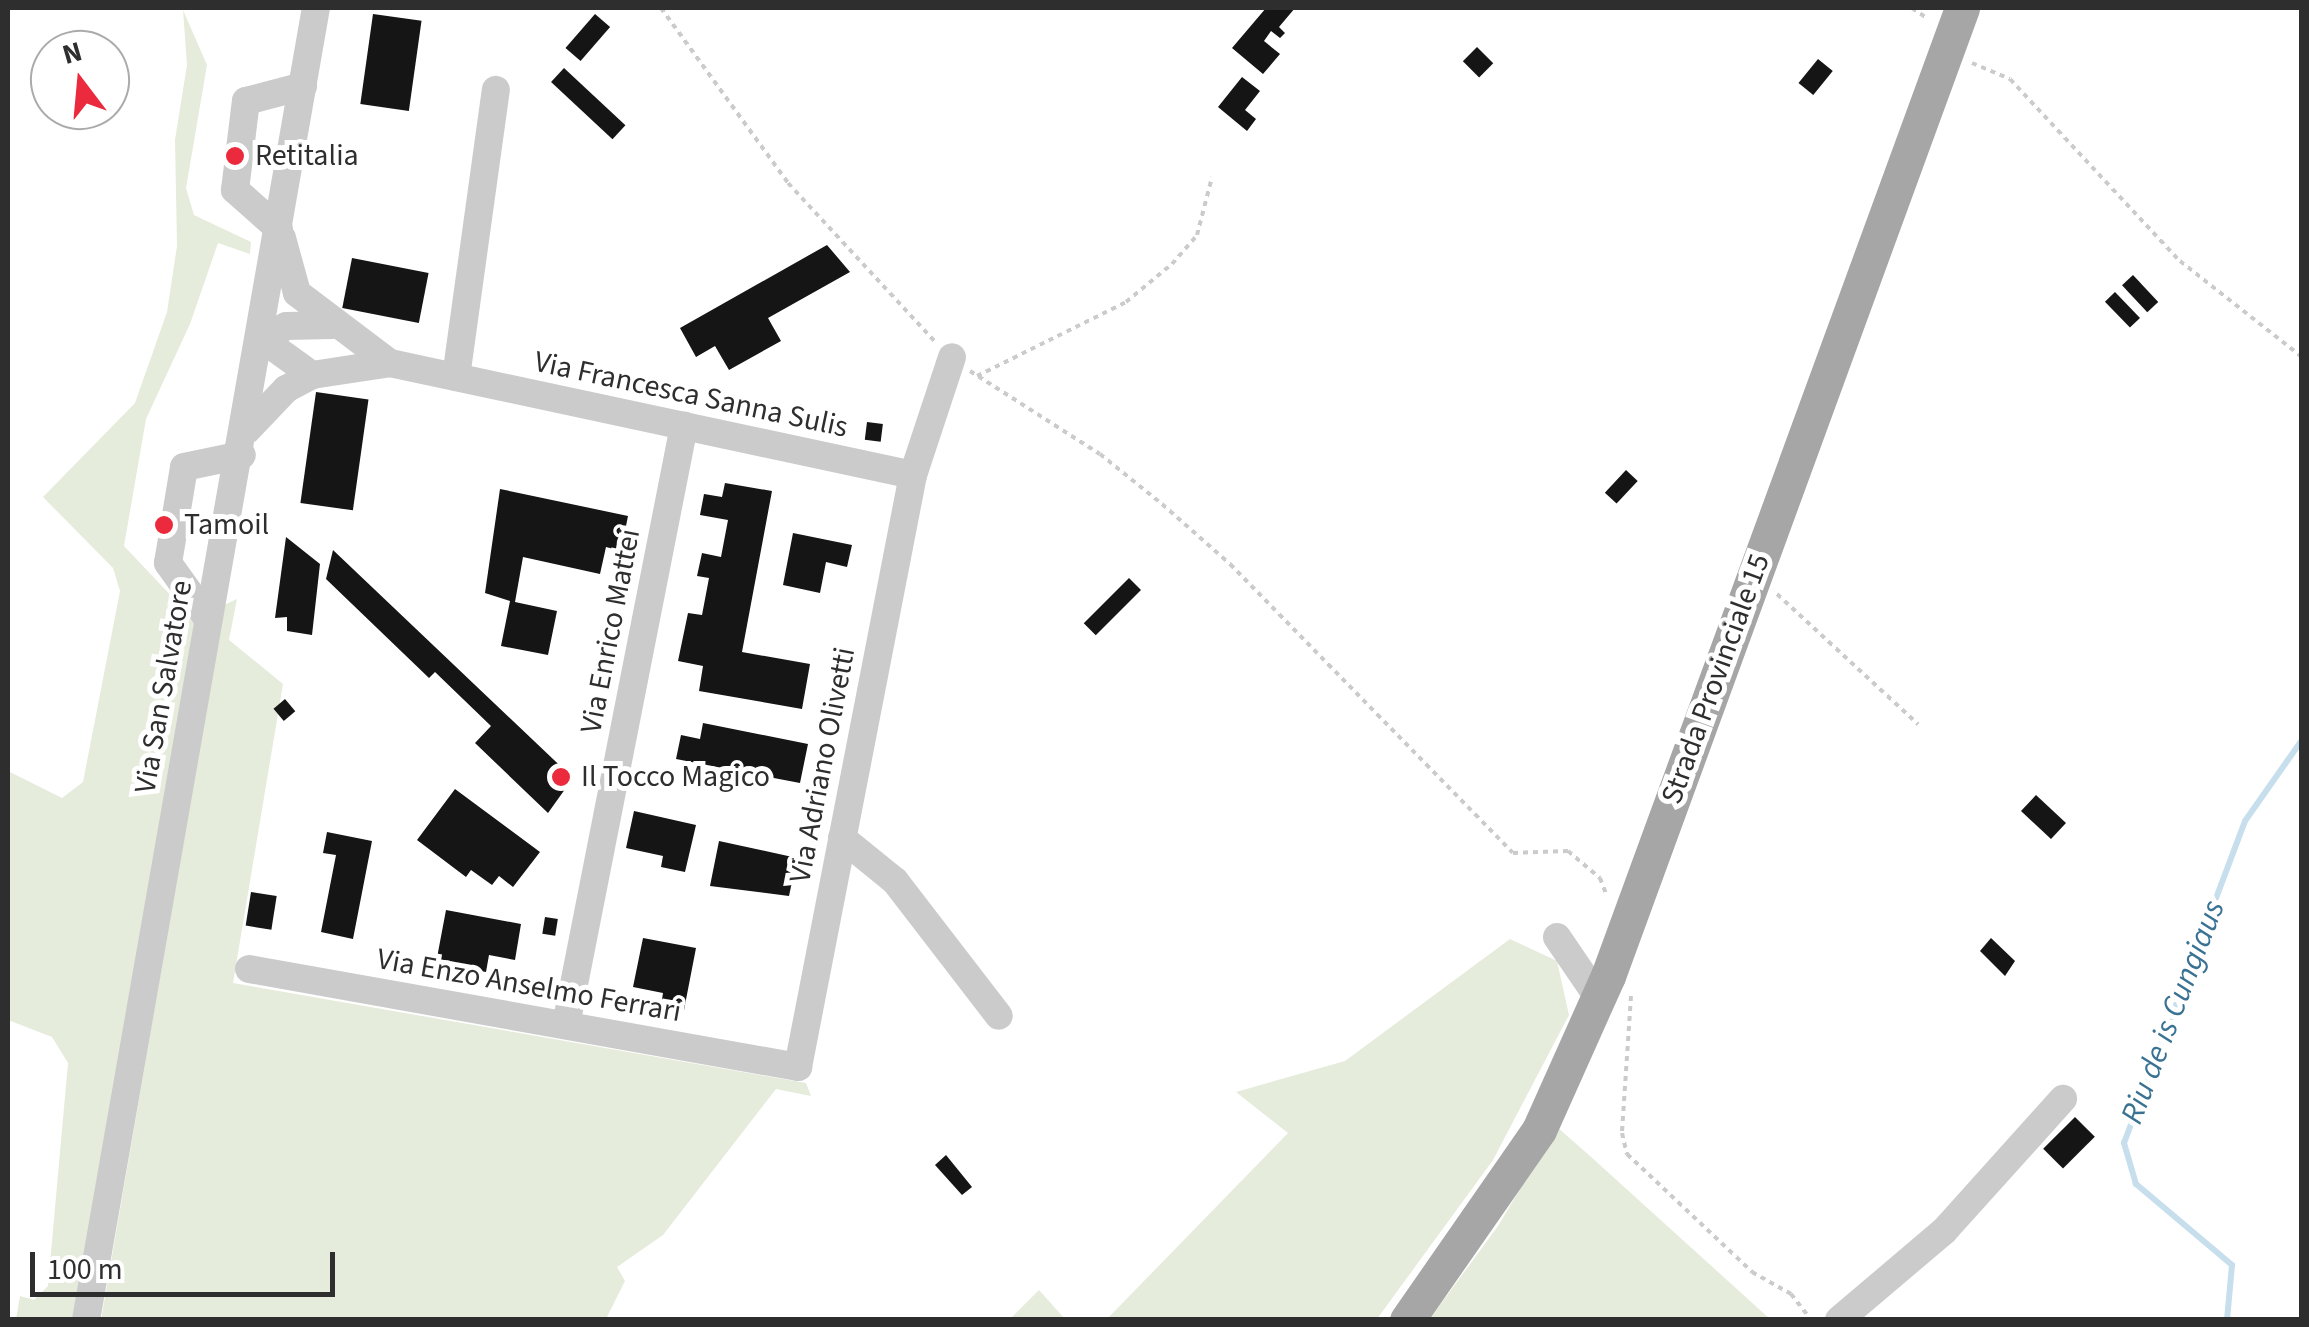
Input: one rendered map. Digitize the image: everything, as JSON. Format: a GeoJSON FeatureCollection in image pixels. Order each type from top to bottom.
{"type":"FeatureCollection","features":[{"type":"Feature","properties":{"kind":"main road","name":"Strada Provinciale 15"},"geometry":{"type":"LineString","coordinates":[[1407,1320],[1539,1130],[1603,987],[1962,8]]}},
{"type":"Feature","properties":{"kind":"street","name":"Via San Salvatore"},"geometry":{"type":"LineString","coordinates":[[86,1320],[208,619],[244,443],[316,8]]}},
{"type":"Feature","properties":{"kind":"street"},"geometry":{"type":"LineString","coordinates":[[280,228],[235,190],[246,101],[303,86]]}},
{"type":"Feature","properties":{"kind":"street"},"geometry":{"type":"LineString","coordinates":[[456,377],[496,90]]}},
{"type":"Feature","properties":{"kind":"street","name":"Via Francesca Sanna Sulis"},"geometry":{"type":"LineString","coordinates":[[280,228],[297,292],[332,325],[390,363]]}},
{"type":"Feature","properties":{"kind":"street"},"geometry":{"type":"LineString","coordinates":[[312,375],[262,339],[286,326],[332,325]]}},
{"type":"Feature","properties":{"kind":"street","name":"Via Adriano Olivetti"},"geometry":{"type":"LineString","coordinates":[[798,1067],[913,476],[952,357]]}},
{"type":"Feature","properties":{"kind":"street","name":"Via Francesca Sanna Sulis"},"geometry":{"type":"LineString","coordinates":[[244,443],[286,389],[312,375],[390,363],[913,476]]}},
{"type":"Feature","properties":{"kind":"street","name":"Via Enrico Mattei"},"geometry":{"type":"LineString","coordinates":[[566,1024],[684,426]]}},
{"type":"Feature","properties":{"kind":"street"},"geometry":{"type":"LineString","coordinates":[[208,619],[168,563],[184,467],[244,443]]}},
{"type":"Feature","properties":{"kind":"street"},"geometry":{"type":"LineString","coordinates":[[842,838],[895,881],[999,1016]]}},
{"type":"Feature","properties":{"kind":"street"},"geometry":{"type":"LineString","coordinates":[[1558,937],[1603,987]]}},
{"type":"Feature","properties":{"kind":"street","name":"Via Enzo Anselmo Ferrari"},"geometry":{"type":"LineString","coordinates":[[249,969],[798,1067]]}},
{"type":"Feature","properties":{"kind":"street"},"geometry":{"type":"LineString","coordinates":[[1838,1320],[1944,1230],[2063,1099]]}},
{"type":"Feature","properties":{"kind":"path"},"geometry":{"type":"LineString","coordinates":[[661,8],[788,183],[952,357],[1100,454],[1162,504],[1230,564],[1514,853],[1568,851],[1600,878],[1608,896],[1603,910]]}},
{"type":"Feature","properties":{"kind":"path"},"geometry":{"type":"LineString","coordinates":[[1945,50],[2010,79],[2180,261],[2302,357]]}},
{"type":"Feature","properties":{"kind":"path"},"geometry":{"type":"LineString","coordinates":[[977,376],[1126,302],[1172,264],[1197,236],[1212,177]]}},
{"type":"Feature","properties":{"kind":"path"},"geometry":{"type":"LineString","coordinates":[[1754,576],[1918,724]]}},
{"type":"Feature","properties":{"kind":"path"},"geometry":{"type":"LineString","coordinates":[[1603,987],[1634,999],[1622,1133],[1627,1154],[1752,1272],[1791,1294],[1811,1320]]}},
{"type":"Feature","properties":{"kind":"green space"},"geometry":{"type":"Polygon","coordinates":[[[183,10],[207,65],[186,188],[194,215],[251,242],[250,254],[218,243],[190,324],[146,419],[124,546],[196,622],[74,1319],[16,1319],[20,1296],[34,1300],[48,1286],[68,1063],[52,1037],[8,1020],[8,771],[62,798],[83,782],[120,591],[113,568],[43,497],[135,403],[167,312],[177,246],[175,140],[187,65],[183,10]]]}},
{"type":"Feature","properties":{"kind":"green space"},"geometry":{"type":"Polygon","coordinates":[[[237,599],[229,640],[283,684],[233,983],[806,1083],[811,1096],[776,1089],[663,1235],[617,1267],[625,1281],[606,1319],[101,1320],[224,605],[237,599]]]}},
{"type":"Feature","properties":{"kind":"green space"},"geometry":{"type":"Polygon","coordinates":[[[1510,939],[1557,961],[1569,1015],[1493,1160],[1377,1319],[1107,1319],[1288,1133],[1236,1092],[1345,1061],[1510,939]]]}},
{"type":"Feature","properties":{"kind":"green space"},"geometry":{"type":"Polygon","coordinates":[[[1557,1127],[1770,1319],[1429,1320],[1498,1226],[1557,1127]]]}},
{"type":"Feature","properties":{"kind":"green space"},"geometry":{"type":"Polygon","coordinates":[[[1039,1290],[1065,1319],[1010,1319],[1039,1290]]]}},
{"type":"Feature","properties":{"kind":"building"},"geometry":{"type":"Polygon","coordinates":[[[1266,8],[1295,8],[1279,27],[1285,33],[1280,38],[1271,31],[1264,41],[1280,54],[1263,74],[1232,48],[1266,8]]]}},
{"type":"Feature","properties":{"kind":"building"},"geometry":{"type":"Polygon","coordinates":[[[373,14],[422,21],[409,111],[360,104],[373,14]]]}},
{"type":"Feature","properties":{"kind":"building"},"geometry":{"type":"Polygon","coordinates":[[[595,14],[610,27],[581,61],[565,48],[595,14]]]}},
{"type":"Feature","properties":{"kind":"building"},"geometry":{"type":"Polygon","coordinates":[[[1477,47],[1493,63],[1479,77],[1463,61],[1477,47]]]}},
{"type":"Feature","properties":{"kind":"building"},"geometry":{"type":"Polygon","coordinates":[[[1818,59],[1833,71],[1813,95],[1798,83],[1818,59]]]}},
{"type":"Feature","properties":{"kind":"building"},"geometry":{"type":"Polygon","coordinates":[[[564,68],[625,125],[612,139],[551,82],[564,68]]]}},
{"type":"Feature","properties":{"kind":"building"},"geometry":{"type":"Polygon","coordinates":[[[1242,77],[1260,91],[1245,110],[1256,119],[1247,131],[1218,107],[1242,77]]]}},
{"type":"Feature","properties":{"kind":"building"},"geometry":{"type":"Polygon","coordinates":[[[827,245],[850,272],[768,318],[781,341],[729,370],[715,346],[696,357],[680,328],[827,245]]]}},
{"type":"Feature","properties":{"kind":"building"},"geometry":{"type":"Polygon","coordinates":[[[352,258],[429,273],[419,323],[342,308],[352,258]]]}},
{"type":"Feature","properties":{"kind":"building"},"geometry":{"type":"Polygon","coordinates":[[[2133,275],[2158,302],[2147,312],[2122,285],[2133,275]]]}},
{"type":"Feature","properties":{"kind":"building"},"geometry":{"type":"Polygon","coordinates":[[[2115,292],[2140,318],[2130,328],[2105,302],[2115,292]]]}},
{"type":"Feature","properties":{"kind":"building"},"geometry":{"type":"Polygon","coordinates":[[[316,392],[368,399],[353,510],[300,503],[316,392]]]}},
{"type":"Feature","properties":{"kind":"building"},"geometry":{"type":"Polygon","coordinates":[[[867,422],[883,424],[881,442],[865,440],[867,422]]]}},
{"type":"Feature","properties":{"kind":"building"},"geometry":{"type":"Polygon","coordinates":[[[1626,470],[1638,481],[1617,504],[1605,493],[1626,470]]]}},
{"type":"Feature","properties":{"kind":"building"},"geometry":{"type":"Polygon","coordinates":[[[725,483],[772,491],[742,652],[810,664],[802,709],[699,691],[703,666],[678,661],[688,613],[702,615],[709,578],[697,576],[702,553],[721,557],[728,520],[700,515],[704,494],[722,497],[725,483]]]}},
{"type":"Feature","properties":{"kind":"building"},"geometry":{"type":"Polygon","coordinates":[[[500,489],[628,516],[621,551],[606,547],[600,574],[523,557],[515,602],[557,611],[548,655],[501,646],[510,601],[485,593],[500,489]]]}},
{"type":"Feature","properties":{"kind":"building"},"geometry":{"type":"Polygon","coordinates":[[[793,533],[852,545],[847,567],[826,562],[820,593],[783,585],[793,533]]]}},
{"type":"Feature","properties":{"kind":"building"},"geometry":{"type":"Polygon","coordinates":[[[286,537],[320,564],[312,635],[287,631],[287,617],[275,618],[286,537]]]}},
{"type":"Feature","properties":{"kind":"building"},"geometry":{"type":"Polygon","coordinates":[[[333,550],[573,778],[548,813],[475,743],[491,726],[435,672],[429,678],[326,579],[333,550]]]}},
{"type":"Feature","properties":{"kind":"building"},"geometry":{"type":"Polygon","coordinates":[[[1129,578],[1141,590],[1096,635],[1084,623],[1129,578]]]}},
{"type":"Feature","properties":{"kind":"building"},"geometry":{"type":"Polygon","coordinates":[[[285,699],[295,711],[284,721],[274,709],[285,699]]]}},
{"type":"Feature","properties":{"kind":"building"},"geometry":{"type":"Polygon","coordinates":[[[703,723],[808,744],[800,783],[676,759],[681,735],[700,739],[703,723]]]}},
{"type":"Feature","properties":{"kind":"building"},"geometry":{"type":"Polygon","coordinates":[[[455,789],[540,852],[513,887],[499,876],[492,885],[471,870],[466,877],[417,840],[455,789]]]}},
{"type":"Feature","properties":{"kind":"building"},"geometry":{"type":"Polygon","coordinates":[[[2036,795],[2066,823],[2051,839],[2021,811],[2036,795]]]}},
{"type":"Feature","properties":{"kind":"building"},"geometry":{"type":"Polygon","coordinates":[[[634,811],[696,825],[685,872],[661,867],[663,856],[626,848],[634,811]]]}},
{"type":"Feature","properties":{"kind":"building"},"geometry":{"type":"Polygon","coordinates":[[[327,832],[372,841],[353,939],[321,932],[336,855],[323,853],[327,832]]]}},
{"type":"Feature","properties":{"kind":"building"},"geometry":{"type":"Polygon","coordinates":[[[719,841],[797,858],[789,896],[710,886],[719,841]]]}},
{"type":"Feature","properties":{"kind":"building"},"geometry":{"type":"Polygon","coordinates":[[[251,892],[277,896],[271,930],[246,926],[251,892]]]}},
{"type":"Feature","properties":{"kind":"building"},"geometry":{"type":"Polygon","coordinates":[[[446,910],[521,924],[515,960],[489,955],[486,972],[436,963],[446,910]]]}},
{"type":"Feature","properties":{"kind":"building"},"geometry":{"type":"Polygon","coordinates":[[[545,917],[558,919],[555,936],[542,934],[545,917]]]}},
{"type":"Feature","properties":{"kind":"building"},"geometry":{"type":"Polygon","coordinates":[[[643,938],[696,948],[684,1010],[661,1006],[663,993],[633,987],[643,938]]]}},
{"type":"Feature","properties":{"kind":"building"},"geometry":{"type":"Polygon","coordinates":[[[1991,938],[2015,961],[2005,976],[1980,951],[1991,938]]]}},
{"type":"Feature","properties":{"kind":"building"},"geometry":{"type":"Polygon","coordinates":[[[2075,1117],[2095,1137],[2063,1169],[2043,1149],[2075,1117]]]}},
{"type":"Feature","properties":{"kind":"building"},"geometry":{"type":"Polygon","coordinates":[[[946,1155],[972,1187],[962,1195],[935,1165],[946,1155]]]}},
{"type":"Feature","properties":{"kind":"waterway","name":"Riu de is Cungiaus"},"geometry":{"type":"LineString","coordinates":[[2227,1320],[2232,1265],[2136,1184],[2124,1143],[2245,821],[2302,740]]}},
{"type":"Feature","properties":{"kind":"place","name":"Retitalia"},"geometry":{"type":"Point","coordinates":[235,156]}},
{"type":"Feature","properties":{"kind":"place","name":"Tamoil"},"geometry":{"type":"Point","coordinates":[164,525]}},
{"type":"Feature","properties":{"kind":"place","name":"Il Tocco Magico"},"geometry":{"type":"Point","coordinates":[561,777]}}]}
